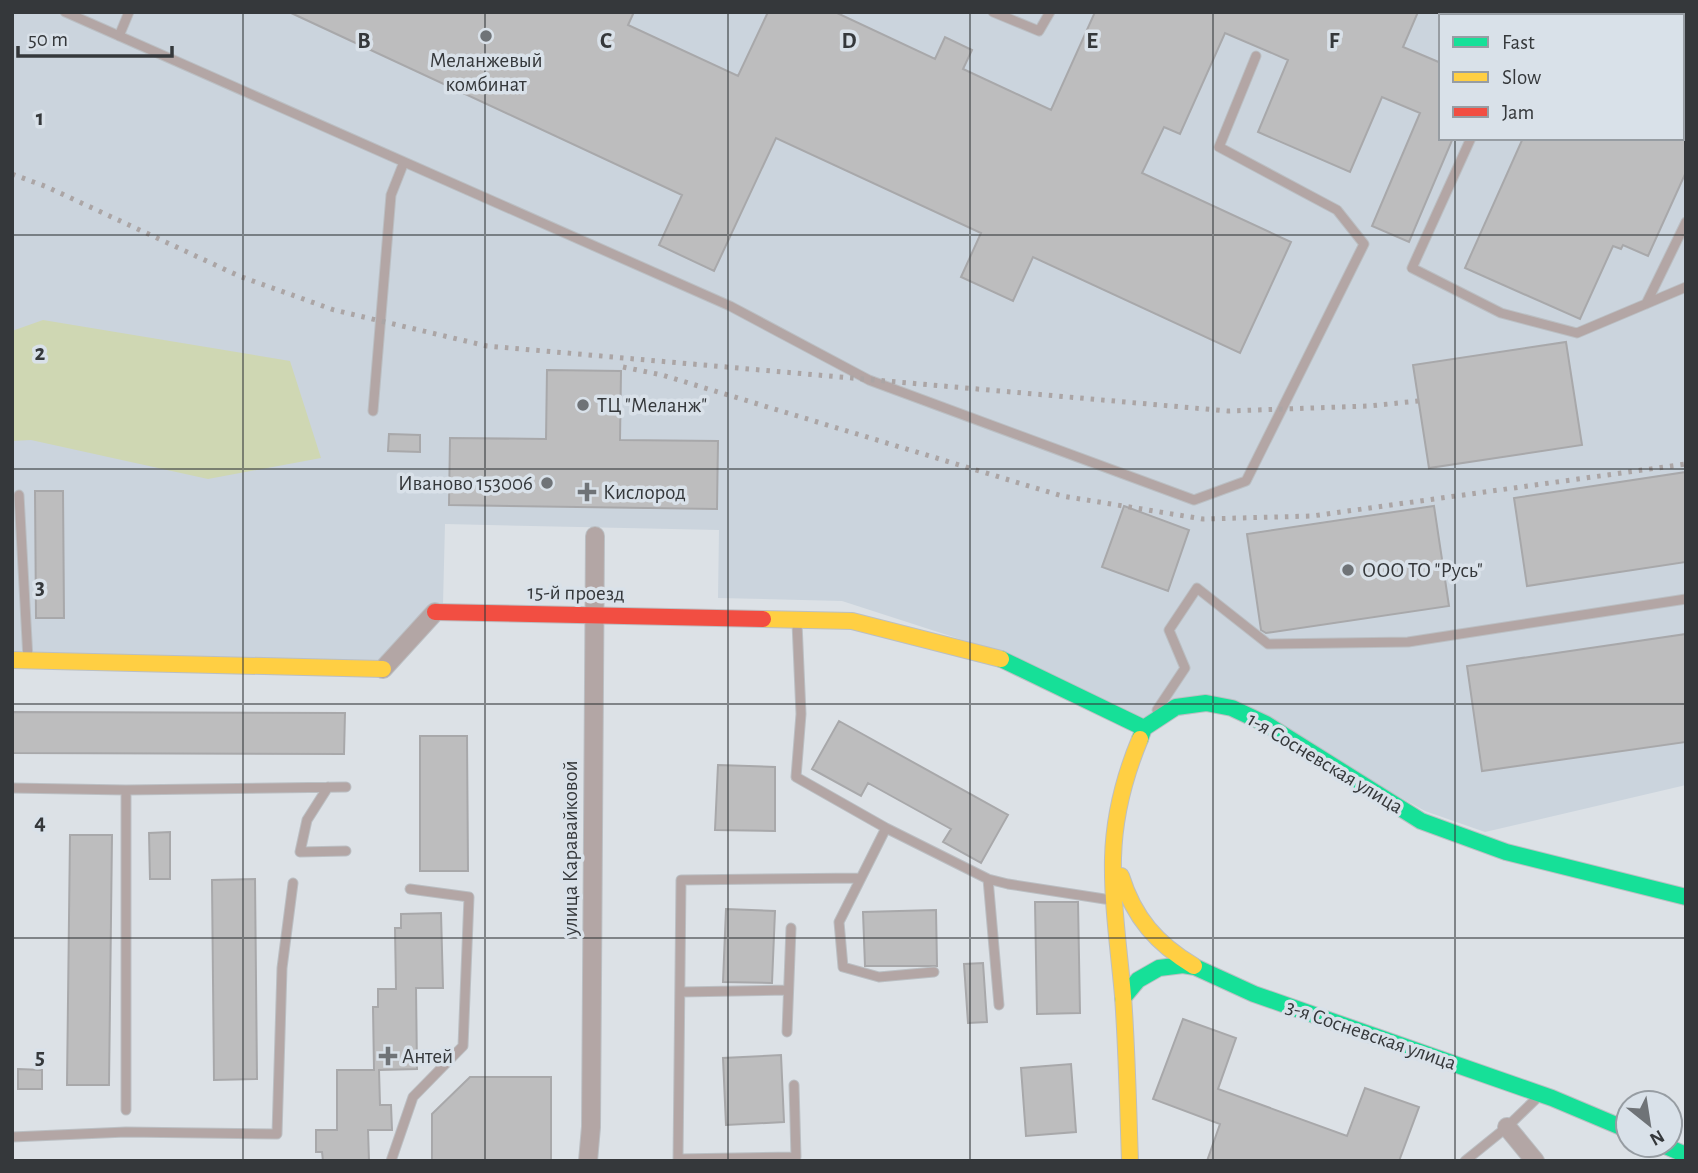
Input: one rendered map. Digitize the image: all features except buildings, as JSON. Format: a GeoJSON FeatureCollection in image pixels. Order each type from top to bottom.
{"type":"FeatureCollection","features":[{"type":"Feature","properties":{"kind":"main road","name":"15-й проезд"},"geometry":{"type":"LineString","coordinates":[[435,612],[852,621],[1002,659],[1144,728]]}},
{"type":"Feature","properties":{"kind":"main road","name":"15-й проезд"},"geometry":{"type":"LineString","coordinates":[[20,660],[383,669]]}},
{"type":"Feature","properties":{"kind":"main road","name":"1-я Сосневская улица"},"geometry":{"type":"LineString","coordinates":[[1144,728],[1176,707],[1206,703],[1231,708],[1266,724],[1421,821],[1506,852],[1686,897]]}},
{"type":"Feature","properties":{"kind":"main road"},"geometry":{"type":"LineString","coordinates":[[1130,1161],[1113,855],[1130,763],[1144,728]]}},
{"type":"Feature","properties":{"kind":"main road"},"geometry":{"type":"LineString","coordinates":[[1116,841],[1122,878],[1135,913],[1159,944],[1195,967]]}},
{"type":"Feature","properties":{"kind":"main road","name":"3-я Сосневская улица"},"geometry":{"type":"LineString","coordinates":[[1123,998],[1138,980],[1159,968],[1183,965],[1195,967],[1254,994],[1541,1094],[1614,1124]]}},
{"type":"Feature","properties":{"kind":"street","name":"улица Каравайковой"},"geometry":{"type":"LineString","coordinates":[[588,1161],[591,1113],[595,536]]}},
{"type":"Feature","properties":{"kind":"street","name":"15-й проезд"},"geometry":{"type":"LineString","coordinates":[[383,669],[435,612]]}},
{"type":"Feature","properties":{"kind":"street"},"geometry":{"type":"LineString","coordinates":[[1507,1127],[1535,1161]]}},
{"type":"Feature","properties":{"kind":"lane"},"geometry":{"type":"LineString","coordinates":[[65,12],[730,306],[870,380],[1194,500],[1246,481],[1364,244],[1337,210],[1219,147],[1256,57]]}},
{"type":"Feature","properties":{"kind":"lane"},"geometry":{"type":"LineString","coordinates":[[119,36],[130,12]]}},
{"type":"Feature","properties":{"kind":"lane"},"geometry":{"type":"LineString","coordinates":[[993,12],[1040,31],[1049,12]]}},
{"type":"Feature","properties":{"kind":"lane"},"geometry":{"type":"LineString","coordinates":[[1470,140],[1412,268],[1501,313],[1577,333],[1686,287]]}},
{"type":"Feature","properties":{"kind":"lane"},"geometry":{"type":"LineString","coordinates":[[373,411],[391,195],[404,162]]}},
{"type":"Feature","properties":{"kind":"lane"},"geometry":{"type":"LineString","coordinates":[[1646,304],[1686,222]]}},
{"type":"Feature","properties":{"kind":"lane"},"geometry":{"type":"LineString","coordinates":[[19,495],[20,660]]}},
{"type":"Feature","properties":{"kind":"lane"},"geometry":{"type":"LineString","coordinates":[[1144,728],[1185,668],[1169,630],[1197,588],[1268,644],[1408,642],[1686,599]]}},
{"type":"Feature","properties":{"kind":"lane"},"geometry":{"type":"LineString","coordinates":[[797,621],[802,714],[796,777],[886,828],[988,879],[1114,901]]}},
{"type":"Feature","properties":{"kind":"lane"},"geometry":{"type":"LineString","coordinates":[[328,787],[307,820],[300,852],[346,851]]}},
{"type":"Feature","properties":{"kind":"lane"},"geometry":{"type":"LineString","coordinates":[[12,788],[126,790],[346,787]]}},
{"type":"Feature","properties":{"kind":"lane"},"geometry":{"type":"LineString","coordinates":[[126,790],[126,1110]]}},
{"type":"Feature","properties":{"kind":"lane"},"geometry":{"type":"LineString","coordinates":[[886,828],[839,922],[843,967],[879,977],[934,972]]}},
{"type":"Feature","properties":{"kind":"lane"},"geometry":{"type":"LineString","coordinates":[[794,1085],[796,1157],[678,1160],[681,880],[861,878]]}},
{"type":"Feature","properties":{"kind":"lane"},"geometry":{"type":"LineString","coordinates":[[988,879],[999,1005]]}},
{"type":"Feature","properties":{"kind":"lane"},"geometry":{"type":"LineString","coordinates":[[12,1137],[126,1132],[277,1134],[282,968],[293,883]]}},
{"type":"Feature","properties":{"kind":"lane"},"geometry":{"type":"LineString","coordinates":[[391,1161],[413,1097],[463,1046],[470,897],[410,890]]}},
{"type":"Feature","properties":{"kind":"lane"},"geometry":{"type":"LineString","coordinates":[[787,1032],[791,928]]}},
{"type":"Feature","properties":{"kind":"lane"},"geometry":{"type":"LineString","coordinates":[[681,992],[788,990]]}},
{"type":"Feature","properties":{"kind":"lane"},"geometry":{"type":"LineString","coordinates":[[1465,1161],[1507,1127],[1541,1094]]}},
{"type":"Feature","properties":{"kind":"shaded area"},"geometry":{"type":"Polygon","coordinates":[[[12,12],[1686,12],[1686,785],[1485,832],[1425,811],[1235,706],[1142,723],[1006,654],[842,601],[718,598],[719,530],[445,524],[443,604],[430,604],[380,661],[12,653],[12,12]]]}},
{"type":"Feature","properties":{"kind":"green space"},"geometry":{"type":"Polygon","coordinates":[[[43,320],[290,361],[321,458],[208,479],[31,440],[12,441],[12,331],[43,320]]]}},
{"type":"Feature","properties":{"kind":"railway"},"geometry":{"type":"LineString","coordinates":[[12,174],[47,187],[239,276],[334,310],[487,346],[1228,411],[1369,406],[1418,401]]}},
{"type":"Feature","properties":{"kind":"railway"},"geometry":{"type":"LineString","coordinates":[[623,367],[662,375],[1062,496],[1203,519],[1312,516],[1686,464]]}},
{"type":"Feature","properties":{"kind":"traffic: fast"},"geometry":{"type":"LineString","coordinates":[[1001,659],[1144,728]]}},
{"type":"Feature","properties":{"kind":"traffic: fast"},"geometry":{"type":"LineString","coordinates":[[1140,739],[1144,728],[1176,707],[1206,703],[1232,708],[1266,724],[1421,821],[1506,852],[1686,897]]}},
{"type":"Feature","properties":{"kind":"traffic: fast"},"geometry":{"type":"LineString","coordinates":[[1123,998],[1138,980],[1159,968],[1183,965],[1195,967],[1254,994],[1552,1098],[1614,1124]]}},
{"type":"Feature","properties":{"kind":"traffic: slow"},"geometry":{"type":"LineString","coordinates":[[763,619],[852,621],[1001,659]]}},
{"type":"Feature","properties":{"kind":"traffic: slow"},"geometry":{"type":"LineString","coordinates":[[12,660],[383,669]]}},
{"type":"Feature","properties":{"kind":"traffic: slow"},"geometry":{"type":"LineString","coordinates":[[1130,1161],[1113,858],[1121,797],[1140,739]]}},
{"type":"Feature","properties":{"kind":"traffic: slow"},"geometry":{"type":"LineString","coordinates":[[1121,876],[1133,905],[1148,928],[1169,949],[1194,966]]}},
{"type":"Feature","properties":{"kind":"traffic: jam"},"geometry":{"type":"LineString","coordinates":[[435,612],[763,619]]}},
{"type":"Feature","properties":{"kind":"place","name":"Меланжевый комбинат"},"geometry":{"type":"Point","coordinates":[486,36]}},
{"type":"Feature","properties":{"kind":"place","name":"ТЦ \"Меланж\""},"geometry":{"type":"Point","coordinates":[583,405]}},
{"type":"Feature","properties":{"kind":"place","name":"Иваново 153006"},"geometry":{"type":"Point","coordinates":[547,483]}},
{"type":"Feature","properties":{"kind":"place","name":"Кислород"},"geometry":{"type":"Point","coordinates":[587,492]}},
{"type":"Feature","properties":{"kind":"place","name":"ООО ТО \"Русь\""},"geometry":{"type":"Point","coordinates":[1348,570]}},
{"type":"Feature","properties":{"kind":"place","name":"Антей"},"geometry":{"type":"Point","coordinates":[388,1056]}}]}
